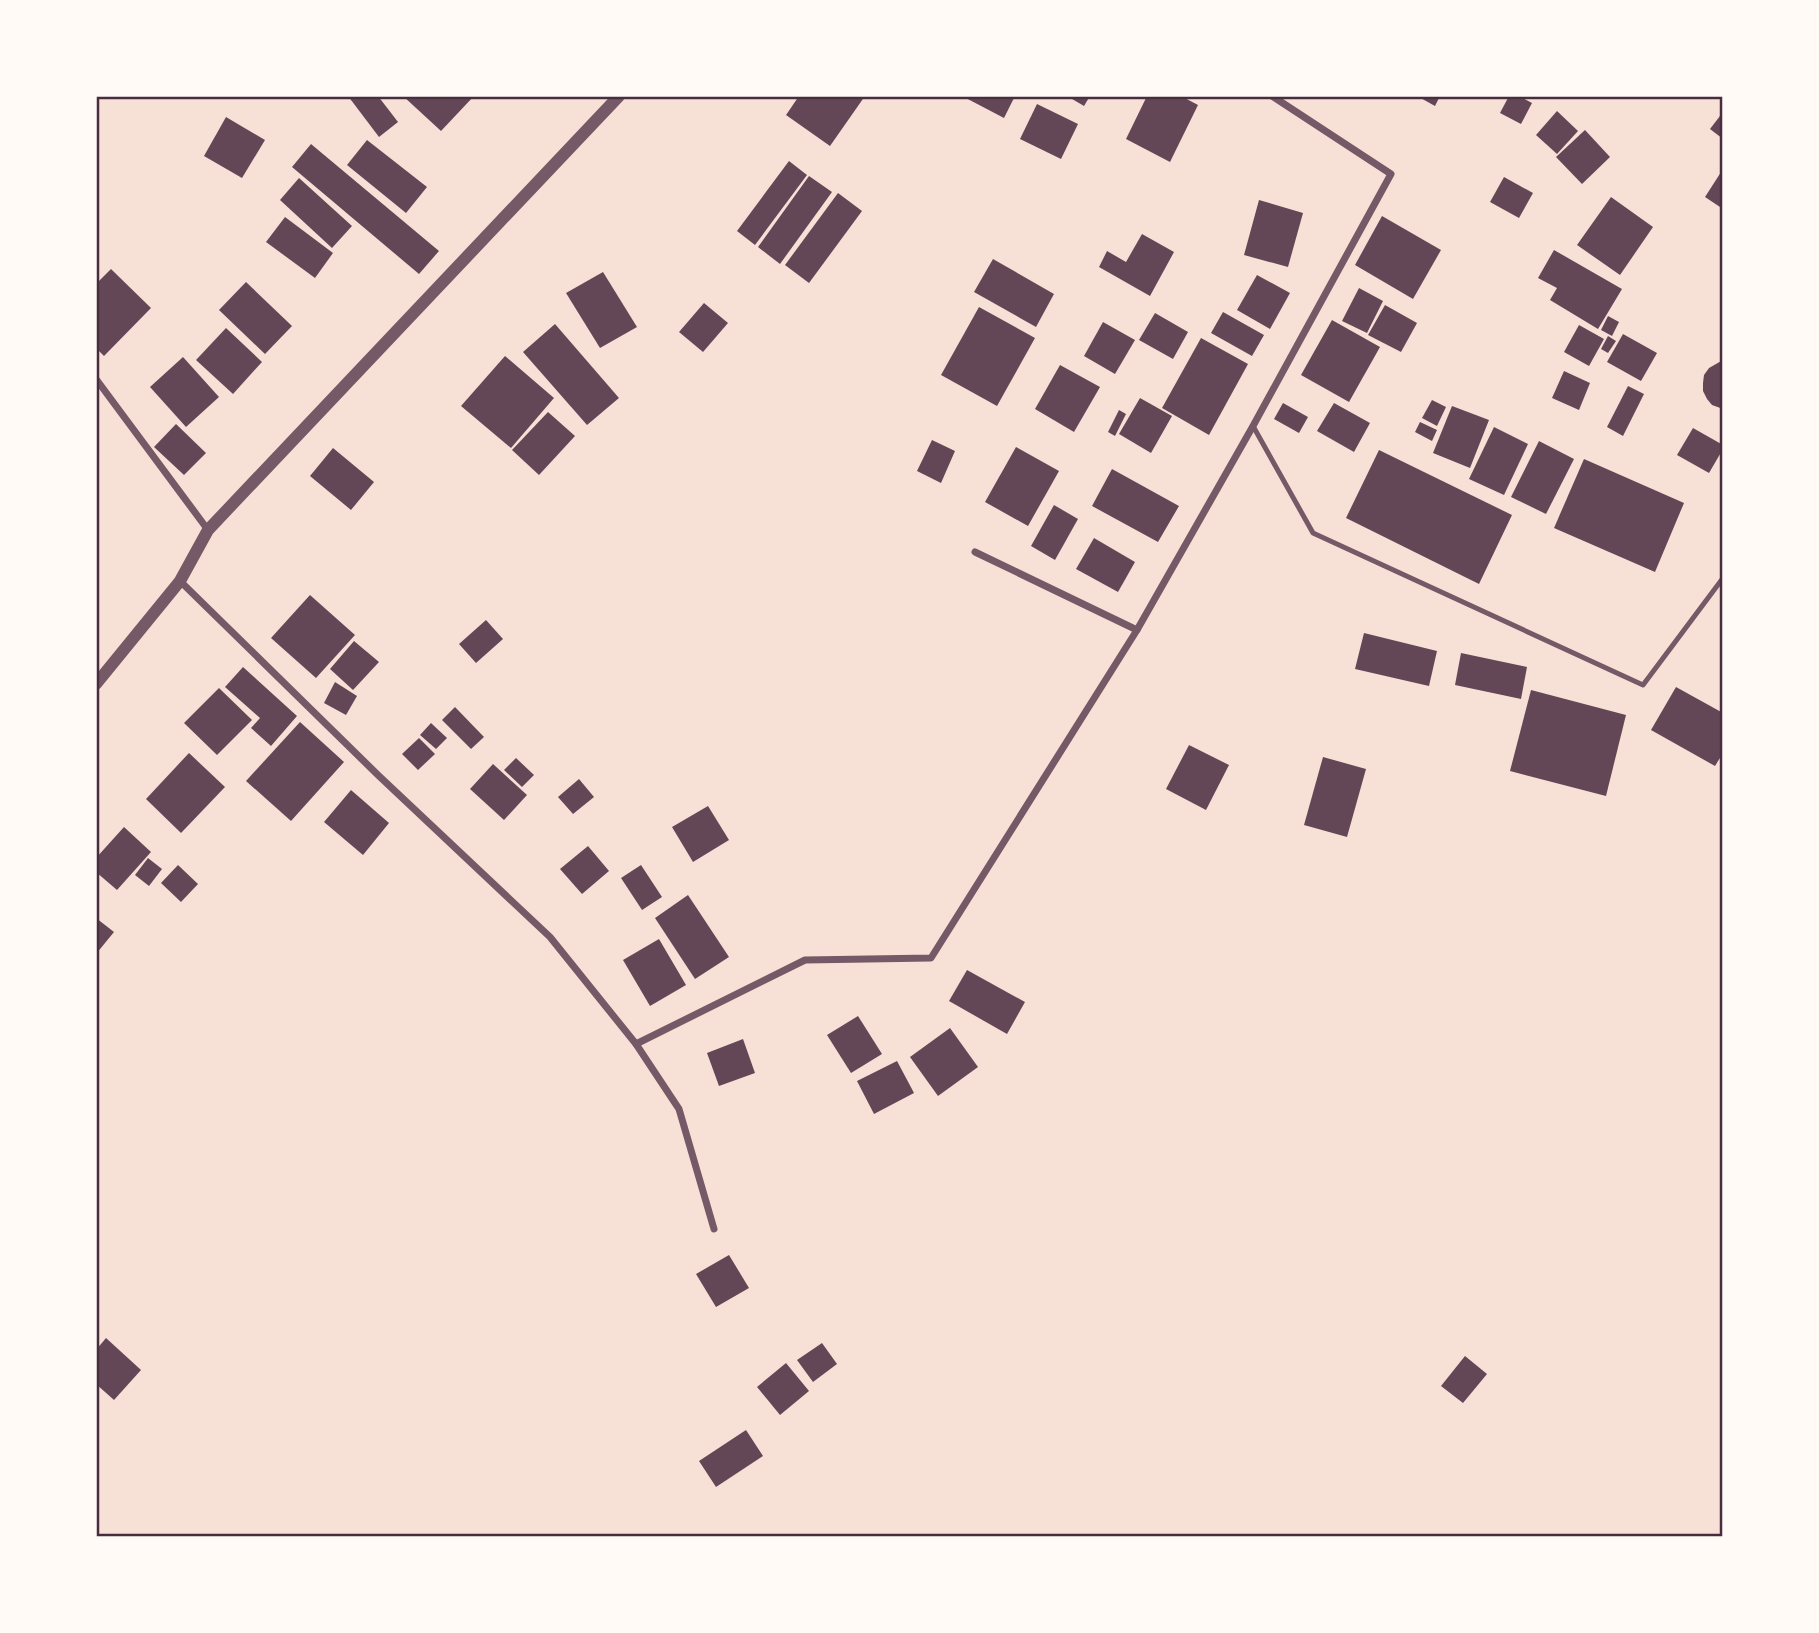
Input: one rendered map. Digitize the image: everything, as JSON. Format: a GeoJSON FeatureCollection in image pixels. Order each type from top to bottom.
{"type":"FeatureCollection","features":[{"type":"Feature","properties":{"kind":"street"},"geometry":{"type":"LineString","coordinates":[[96,684],[180,581],[208,530],[619,96]]}},
{"type":"Feature","properties":{"kind":"street"},"geometry":{"type":"LineString","coordinates":[[636,1044],[805,960],[931,958],[1137,629],[1391,174],[1272,96]]}},
{"type":"Feature","properties":{"kind":"street"},"geometry":{"type":"LineString","coordinates":[[96,379],[208,530]]}},
{"type":"Feature","properties":{"kind":"street"},"geometry":{"type":"LineString","coordinates":[[975,552],[1137,629]]}},
{"type":"Feature","properties":{"kind":"street"},"geometry":{"type":"LineString","coordinates":[[180,581],[379,776],[551,937],[636,1044],[679,1109],[715,1229]]}},
{"type":"Feature","properties":{"kind":"lane"},"geometry":{"type":"LineString","coordinates":[[1252,426],[1313,533],[1643,685],[1723,578]]}},
{"type":"Feature","properties":{"kind":"building"},"geometry":{"type":"Polygon","coordinates":[[[348,96],[378,96],[398,122],[379,137],[348,96]]]}},
{"type":"Feature","properties":{"kind":"building"},"geometry":{"type":"Polygon","coordinates":[[[403,96],[474,96],[441,131],[403,96]]]}},
{"type":"Feature","properties":{"kind":"building"},"geometry":{"type":"Polygon","coordinates":[[[799,96],[865,96],[830,146],[786,115],[799,96]]]}},
{"type":"Feature","properties":{"kind":"building"},"geometry":{"type":"Polygon","coordinates":[[[962,96],[1015,96],[1004,118],[962,96]]]}},
{"type":"Feature","properties":{"kind":"building"},"geometry":{"type":"Polygon","coordinates":[[[1067,96],[1090,96],[1084,106],[1067,96]]]}},
{"type":"Feature","properties":{"kind":"building"},"geometry":{"type":"Polygon","coordinates":[[[1147,96],[1181,96],[1198,105],[1170,162],[1126,139],[1147,96]]]}},
{"type":"Feature","properties":{"kind":"building"},"geometry":{"type":"Polygon","coordinates":[[[1417,96],[1440,96],[1435,106],[1417,96]]]}},
{"type":"Feature","properties":{"kind":"building"},"geometry":{"type":"Polygon","coordinates":[[[1509,96],[1519,96],[1532,103],[1521,124],[1500,113],[1509,96]]]}},
{"type":"Feature","properties":{"kind":"building"},"geometry":{"type":"Polygon","coordinates":[[[1037,104],[1078,124],[1061,159],[1020,139],[1037,104]]]}},
{"type":"Feature","properties":{"kind":"building"},"geometry":{"type":"Polygon","coordinates":[[[1557,111],[1578,131],[1557,154],[1536,135],[1557,111]]]}},
{"type":"Feature","properties":{"kind":"building"},"geometry":{"type":"Polygon","coordinates":[[[1723,112],[1723,139],[1710,129],[1723,112]]]}},
{"type":"Feature","properties":{"kind":"building"},"geometry":{"type":"Polygon","coordinates":[[[226,117],[265,140],[242,178],[204,156],[226,117]]]}},
{"type":"Feature","properties":{"kind":"building"},"geometry":{"type":"Polygon","coordinates":[[[1585,130],[1610,157],[1582,184],[1556,157],[1585,130]]]}},
{"type":"Feature","properties":{"kind":"building"},"geometry":{"type":"Polygon","coordinates":[[[367,140],[427,187],[406,213],[347,165],[367,140]]]}},
{"type":"Feature","properties":{"kind":"building"},"geometry":{"type":"Polygon","coordinates":[[[311,144],[439,251],[419,274],[292,167],[311,144]]]}},
{"type":"Feature","properties":{"kind":"building"},"geometry":{"type":"Polygon","coordinates":[[[789,161],[807,175],[755,245],[737,231],[789,161]]]}},
{"type":"Feature","properties":{"kind":"building"},"geometry":{"type":"Polygon","coordinates":[[[1723,169],[1723,209],[1705,197],[1723,169]]]}},
{"type":"Feature","properties":{"kind":"building"},"geometry":{"type":"Polygon","coordinates":[[[809,176],[832,192],[780,264],[758,247],[809,176]]]}},
{"type":"Feature","properties":{"kind":"building"},"geometry":{"type":"Polygon","coordinates":[[[1504,177],[1533,193],[1519,218],[1490,202],[1504,177]]]}},
{"type":"Feature","properties":{"kind":"building"},"geometry":{"type":"Polygon","coordinates":[[[299,178],[352,226],[332,248],[280,200],[299,178]]]}},
{"type":"Feature","properties":{"kind":"building"},"geometry":{"type":"Polygon","coordinates":[[[838,193],[862,211],[809,283],[785,265],[838,193]]]}},
{"type":"Feature","properties":{"kind":"building"},"geometry":{"type":"Polygon","coordinates":[[[1611,197],[1653,227],[1620,275],[1577,245],[1611,197]]]}},
{"type":"Feature","properties":{"kind":"building"},"geometry":{"type":"Polygon","coordinates":[[[1259,200],[1303,213],[1288,267],[1244,255],[1259,200]]]}},
{"type":"Feature","properties":{"kind":"building"},"geometry":{"type":"Polygon","coordinates":[[[1382,216],[1441,250],[1413,299],[1355,265],[1382,216]]]}},
{"type":"Feature","properties":{"kind":"building"},"geometry":{"type":"Polygon","coordinates":[[[285,217],[333,253],[315,278],[266,242],[285,217]]]}},
{"type":"Feature","properties":{"kind":"building"},"geometry":{"type":"Polygon","coordinates":[[[1142,234],[1174,252],[1150,296],[1099,267],[1107,251],[1126,262],[1142,234]]]}},
{"type":"Feature","properties":{"kind":"building"},"geometry":{"type":"Polygon","coordinates":[[[1554,250],[1622,289],[1598,329],[1550,300],[1557,288],[1538,278],[1554,250]]]}},
{"type":"Feature","properties":{"kind":"building"},"geometry":{"type":"Polygon","coordinates":[[[993,259],[1054,294],[1036,327],[974,292],[993,259]]]}},
{"type":"Feature","properties":{"kind":"building"},"geometry":{"type":"Polygon","coordinates":[[[111,269],[151,308],[104,356],[96,348],[96,284],[111,269]]]}},
{"type":"Feature","properties":{"kind":"building"},"geometry":{"type":"Polygon","coordinates":[[[603,272],[637,327],[600,348],[566,293],[603,272]]]}},
{"type":"Feature","properties":{"kind":"building"},"geometry":{"type":"Polygon","coordinates":[[[1257,275],[1290,293],[1270,329],[1237,310],[1257,275]]]}},
{"type":"Feature","properties":{"kind":"building"},"geometry":{"type":"Polygon","coordinates":[[[246,282],[292,326],[265,354],[219,310],[246,282]]]}},
{"type":"Feature","properties":{"kind":"building"},"geometry":{"type":"Polygon","coordinates":[[[1359,288],[1383,301],[1367,333],[1342,321],[1359,288]]]}},
{"type":"Feature","properties":{"kind":"building"},"geometry":{"type":"Polygon","coordinates":[[[704,303],[728,323],[703,352],[679,332],[704,303]]]}},
{"type":"Feature","properties":{"kind":"building"},"geometry":{"type":"Polygon","coordinates":[[[1385,305],[1417,323],[1401,352],[1368,335],[1385,305]]]}},
{"type":"Feature","properties":{"kind":"building"},"geometry":{"type":"Polygon","coordinates":[[[979,307],[1035,338],[997,406],[941,375],[979,307]]]}},
{"type":"Feature","properties":{"kind":"building"},"geometry":{"type":"Polygon","coordinates":[[[1223,312],[1264,335],[1252,356],[1211,333],[1223,312]]]}},
{"type":"Feature","properties":{"kind":"building"},"geometry":{"type":"Polygon","coordinates":[[[1155,313],[1188,332],[1173,359],[1139,340],[1155,313]]]}},
{"type":"Feature","properties":{"kind":"building"},"geometry":{"type":"Polygon","coordinates":[[[1608,316],[1619,322],[1612,336],[1601,330],[1608,316]]]}},
{"type":"Feature","properties":{"kind":"building"},"geometry":{"type":"Polygon","coordinates":[[[1332,320],[1380,347],[1349,402],[1301,375],[1332,320]]]}},
{"type":"Feature","properties":{"kind":"building"},"geometry":{"type":"Polygon","coordinates":[[[1103,322],[1135,340],[1115,374],[1084,356],[1103,322]]]}},
{"type":"Feature","properties":{"kind":"building"},"geometry":{"type":"Polygon","coordinates":[[[555,324],[619,398],[587,425],[523,352],[555,324]]]}},
{"type":"Feature","properties":{"kind":"building"},"geometry":{"type":"Polygon","coordinates":[[[1579,325],[1604,339],[1589,366],[1564,352],[1579,325]]]}},
{"type":"Feature","properties":{"kind":"building"},"geometry":{"type":"Polygon","coordinates":[[[226,328],[262,362],[233,394],[196,360],[226,328]]]}},
{"type":"Feature","properties":{"kind":"building"},"geometry":{"type":"Polygon","coordinates":[[[1623,334],[1657,353],[1641,381],[1607,362],[1623,334]]]}},
{"type":"Feature","properties":{"kind":"building"},"geometry":{"type":"Polygon","coordinates":[[[1608,336],[1616,341],[1608,353],[1601,349],[1608,336]]]}},
{"type":"Feature","properties":{"kind":"building"},"geometry":{"type":"Polygon","coordinates":[[[1201,338],[1248,364],[1209,435],[1162,408],[1201,338]]]}},
{"type":"Feature","properties":{"kind":"building"},"geometry":{"type":"Polygon","coordinates":[[[505,356],[554,398],[511,448],[461,406],[505,356]]]}},
{"type":"Feature","properties":{"kind":"building"},"geometry":{"type":"Polygon","coordinates":[[[183,357],[219,397],[186,427],[150,387],[183,357]]]}},
{"type":"Feature","properties":{"kind":"building"},"geometry":{"type":"Polygon","coordinates":[[[1723,360],[1723,409],[1712,405],[1707,399],[1703,383],[1709,368],[1723,360]]]}},
{"type":"Feature","properties":{"kind":"building"},"geometry":{"type":"Polygon","coordinates":[[[1060,365],[1100,387],[1074,432],[1035,409],[1060,365]]]}},
{"type":"Feature","properties":{"kind":"building"},"geometry":{"type":"Polygon","coordinates":[[[1564,371],[1590,383],[1579,410],[1552,398],[1564,371]]]}},
{"type":"Feature","properties":{"kind":"building"},"geometry":{"type":"Polygon","coordinates":[[[1628,386],[1644,394],[1623,436],[1607,427],[1628,386]]]}},
{"type":"Feature","properties":{"kind":"building"},"geometry":{"type":"Polygon","coordinates":[[[1140,398],[1172,416],[1151,453],[1119,434],[1140,398]]]}},
{"type":"Feature","properties":{"kind":"building"},"geometry":{"type":"Polygon","coordinates":[[[1432,400],[1446,407],[1437,426],[1422,418],[1432,400]]]}},
{"type":"Feature","properties":{"kind":"building"},"geometry":{"type":"Polygon","coordinates":[[[1283,403],[1308,417],[1299,433],[1274,419],[1283,403]]]}},
{"type":"Feature","properties":{"kind":"building"},"geometry":{"type":"Polygon","coordinates":[[[1334,403],[1370,423],[1354,452],[1317,431],[1334,403]]]}},
{"type":"Feature","properties":{"kind":"building"},"geometry":{"type":"Polygon","coordinates":[[[1452,406],[1489,420],[1470,468],[1433,453],[1452,406]]]}},
{"type":"Feature","properties":{"kind":"building"},"geometry":{"type":"Polygon","coordinates":[[[1119,410],[1126,414],[1115,436],[1108,432],[1119,410]]]}},
{"type":"Feature","properties":{"kind":"building"},"geometry":{"type":"Polygon","coordinates":[[[548,412],[575,436],[539,475],[512,450],[548,412]]]}},
{"type":"Feature","properties":{"kind":"building"},"geometry":{"type":"Polygon","coordinates":[[[1420,422],[1437,430],[1432,441],[1415,432],[1420,422]]]}},
{"type":"Feature","properties":{"kind":"building"},"geometry":{"type":"Polygon","coordinates":[[[176,424],[206,453],[184,475],[154,447],[176,424]]]}},
{"type":"Feature","properties":{"kind":"building"},"geometry":{"type":"Polygon","coordinates":[[[1494,427],[1528,444],[1504,495],[1469,479],[1494,427]]]}},
{"type":"Feature","properties":{"kind":"building"},"geometry":{"type":"Polygon","coordinates":[[[1693,428],[1723,445],[1709,473],[1677,455],[1693,428]]]}},
{"type":"Feature","properties":{"kind":"building"},"geometry":{"type":"Polygon","coordinates":[[[932,440],[955,451],[941,483],[917,471],[932,440]]]}},
{"type":"Feature","properties":{"kind":"building"},"geometry":{"type":"Polygon","coordinates":[[[1539,441],[1574,459],[1546,514],[1511,497],[1539,441]]]}},
{"type":"Feature","properties":{"kind":"building"},"geometry":{"type":"Polygon","coordinates":[[[1016,447],[1059,471],[1028,526],[985,502],[1016,447]]]}},
{"type":"Feature","properties":{"kind":"building"},"geometry":{"type":"Polygon","coordinates":[[[333,448],[374,482],[351,510],[310,476],[333,448]]]}},
{"type":"Feature","properties":{"kind":"building"},"geometry":{"type":"Polygon","coordinates":[[[1379,450],[1512,515],[1479,584],[1346,518],[1379,450]]]}},
{"type":"Feature","properties":{"kind":"building"},"geometry":{"type":"Polygon","coordinates":[[[1584,459],[1684,503],[1655,572],[1554,528],[1584,459]]]}},
{"type":"Feature","properties":{"kind":"building"},"geometry":{"type":"Polygon","coordinates":[[[1112,469],[1179,506],[1158,542],[1092,506],[1112,469]]]}},
{"type":"Feature","properties":{"kind":"building"},"geometry":{"type":"Polygon","coordinates":[[[1054,505],[1078,519],[1055,560],[1031,546],[1054,505]]]}},
{"type":"Feature","properties":{"kind":"building"},"geometry":{"type":"Polygon","coordinates":[[[1094,538],[1135,562],[1118,592],[1076,569],[1094,538]]]}},
{"type":"Feature","properties":{"kind":"building"},"geometry":{"type":"Polygon","coordinates":[[[310,595],[355,635],[316,678],[271,638],[310,595]]]}},
{"type":"Feature","properties":{"kind":"building"},"geometry":{"type":"Polygon","coordinates":[[[486,620],[503,639],[476,663],[459,644],[486,620]]]}},
{"type":"Feature","properties":{"kind":"building"},"geometry":{"type":"Polygon","coordinates":[[[1364,633],[1437,651],[1429,686],[1355,669],[1364,633]]]}},
{"type":"Feature","properties":{"kind":"building"},"geometry":{"type":"Polygon","coordinates":[[[354,641],[379,662],[353,690],[330,669],[354,641]]]}},
{"type":"Feature","properties":{"kind":"building"},"geometry":{"type":"Polygon","coordinates":[[[1461,653],[1527,667],[1521,699],[1455,685],[1461,653]]]}},
{"type":"Feature","properties":{"kind":"building"},"geometry":{"type":"Polygon","coordinates":[[[243,667],[297,716],[271,746],[251,728],[260,718],[225,687],[243,667]]]}},
{"type":"Feature","properties":{"kind":"building"},"geometry":{"type":"Polygon","coordinates":[[[335,682],[357,696],[346,715],[324,703],[335,682]]]}},
{"type":"Feature","properties":{"kind":"building"},"geometry":{"type":"Polygon","coordinates":[[[1676,687],[1723,713],[1723,753],[1715,766],[1651,730],[1676,687]]]}},
{"type":"Feature","properties":{"kind":"building"},"geometry":{"type":"Polygon","coordinates":[[[219,688],[252,720],[217,755],[184,723],[219,688]]]}},
{"type":"Feature","properties":{"kind":"building"},"geometry":{"type":"Polygon","coordinates":[[[1531,690],[1626,715],[1606,796],[1510,771],[1531,690]]]}},
{"type":"Feature","properties":{"kind":"building"},"geometry":{"type":"Polygon","coordinates":[[[455,707],[484,737],[471,749],[442,720],[455,707]]]}},
{"type":"Feature","properties":{"kind":"building"},"geometry":{"type":"Polygon","coordinates":[[[300,722],[344,762],[291,821],[246,781],[300,722]]]}},
{"type":"Feature","properties":{"kind":"building"},"geometry":{"type":"Polygon","coordinates":[[[431,723],[447,738],[436,749],[420,735],[431,723]]]}},
{"type":"Feature","properties":{"kind":"building"},"geometry":{"type":"Polygon","coordinates":[[[419,738],[435,754],[418,770],[402,754],[419,738]]]}},
{"type":"Feature","properties":{"kind":"building"},"geometry":{"type":"Polygon","coordinates":[[[1189,745],[1229,765],[1206,810],[1166,789],[1189,745]]]}},
{"type":"Feature","properties":{"kind":"building"},"geometry":{"type":"Polygon","coordinates":[[[189,753],[225,787],[181,833],[146,799],[189,753]]]}},
{"type":"Feature","properties":{"kind":"building"},"geometry":{"type":"Polygon","coordinates":[[[1323,757],[1366,769],[1347,837],[1304,825],[1323,757]]]}},
{"type":"Feature","properties":{"kind":"building"},"geometry":{"type":"Polygon","coordinates":[[[516,758],[534,775],[522,787],[504,770],[516,758]]]}},
{"type":"Feature","properties":{"kind":"building"},"geometry":{"type":"Polygon","coordinates":[[[493,764],[527,795],[504,820],[470,789],[493,764]]]}},
{"type":"Feature","properties":{"kind":"building"},"geometry":{"type":"Polygon","coordinates":[[[579,779],[594,797],[573,814],[558,797],[579,779]]]}},
{"type":"Feature","properties":{"kind":"building"},"geometry":{"type":"Polygon","coordinates":[[[351,790],[389,823],[363,855],[324,822],[351,790]]]}},
{"type":"Feature","properties":{"kind":"building"},"geometry":{"type":"Polygon","coordinates":[[[708,806],[729,840],[693,862],[672,827],[708,806]]]}},
{"type":"Feature","properties":{"kind":"building"},"geometry":{"type":"Polygon","coordinates":[[[124,827],[151,852],[117,890],[96,872],[96,858],[124,827]]]}},
{"type":"Feature","properties":{"kind":"building"},"geometry":{"type":"Polygon","coordinates":[[[588,846],[609,871],[582,894],[560,869],[588,846]]]}},
{"type":"Feature","properties":{"kind":"building"},"geometry":{"type":"Polygon","coordinates":[[[148,858],[162,869],[149,886],[135,875],[148,858]]]}},
{"type":"Feature","properties":{"kind":"building"},"geometry":{"type":"Polygon","coordinates":[[[178,865],[198,884],[181,902],[161,883],[178,865]]]}},
{"type":"Feature","properties":{"kind":"building"},"geometry":{"type":"Polygon","coordinates":[[[641,865],[662,897],[642,910],[621,878],[641,865]]]}},
{"type":"Feature","properties":{"kind":"building"},"geometry":{"type":"Polygon","coordinates":[[[688,895],[729,957],[695,979],[655,918],[688,895]]]}},
{"type":"Feature","properties":{"kind":"building"},"geometry":{"type":"Polygon","coordinates":[[[96,918],[114,932],[96,954],[96,918]]]}},
{"type":"Feature","properties":{"kind":"building"},"geometry":{"type":"Polygon","coordinates":[[[659,939],[686,985],[650,1006],[623,960],[659,939]]]}},
{"type":"Feature","properties":{"kind":"building"},"geometry":{"type":"Polygon","coordinates":[[[967,970],[1025,1002],[1007,1034],[949,1001],[967,970]]]}},
{"type":"Feature","properties":{"kind":"building"},"geometry":{"type":"Polygon","coordinates":[[[858,1016],[882,1054],[851,1073],[827,1035],[858,1016]]]}},
{"type":"Feature","properties":{"kind":"building"},"geometry":{"type":"Polygon","coordinates":[[[950,1028],[978,1067],[938,1096],[910,1057],[950,1028]]]}},
{"type":"Feature","properties":{"kind":"building"},"geometry":{"type":"Polygon","coordinates":[[[743,1039],[755,1073],[719,1086],[707,1053],[743,1039]]]}},
{"type":"Feature","properties":{"kind":"building"},"geometry":{"type":"Polygon","coordinates":[[[897,1061],[914,1093],[874,1114],[857,1081],[897,1061]]]}},
{"type":"Feature","properties":{"kind":"building"},"geometry":{"type":"Polygon","coordinates":[[[729,1255],[749,1288],[716,1307],[696,1274],[729,1255]]]}},
{"type":"Feature","properties":{"kind":"building"},"geometry":{"type":"Polygon","coordinates":[[[106,1338],[141,1370],[114,1400],[96,1384],[96,1350],[106,1338]]]}},
{"type":"Feature","properties":{"kind":"building"},"geometry":{"type":"Polygon","coordinates":[[[822,1343],[837,1364],[813,1382],[797,1360],[822,1343]]]}},
{"type":"Feature","properties":{"kind":"building"},"geometry":{"type":"Polygon","coordinates":[[[1465,1356],[1487,1374],[1463,1403],[1441,1386],[1465,1356]]]}},
{"type":"Feature","properties":{"kind":"building"},"geometry":{"type":"Polygon","coordinates":[[[786,1363],[809,1391],[780,1415],[757,1387],[786,1363]]]}},
{"type":"Feature","properties":{"kind":"building"},"geometry":{"type":"Polygon","coordinates":[[[746,1430],[763,1456],[716,1487],[699,1461],[746,1430]]]}}]}
